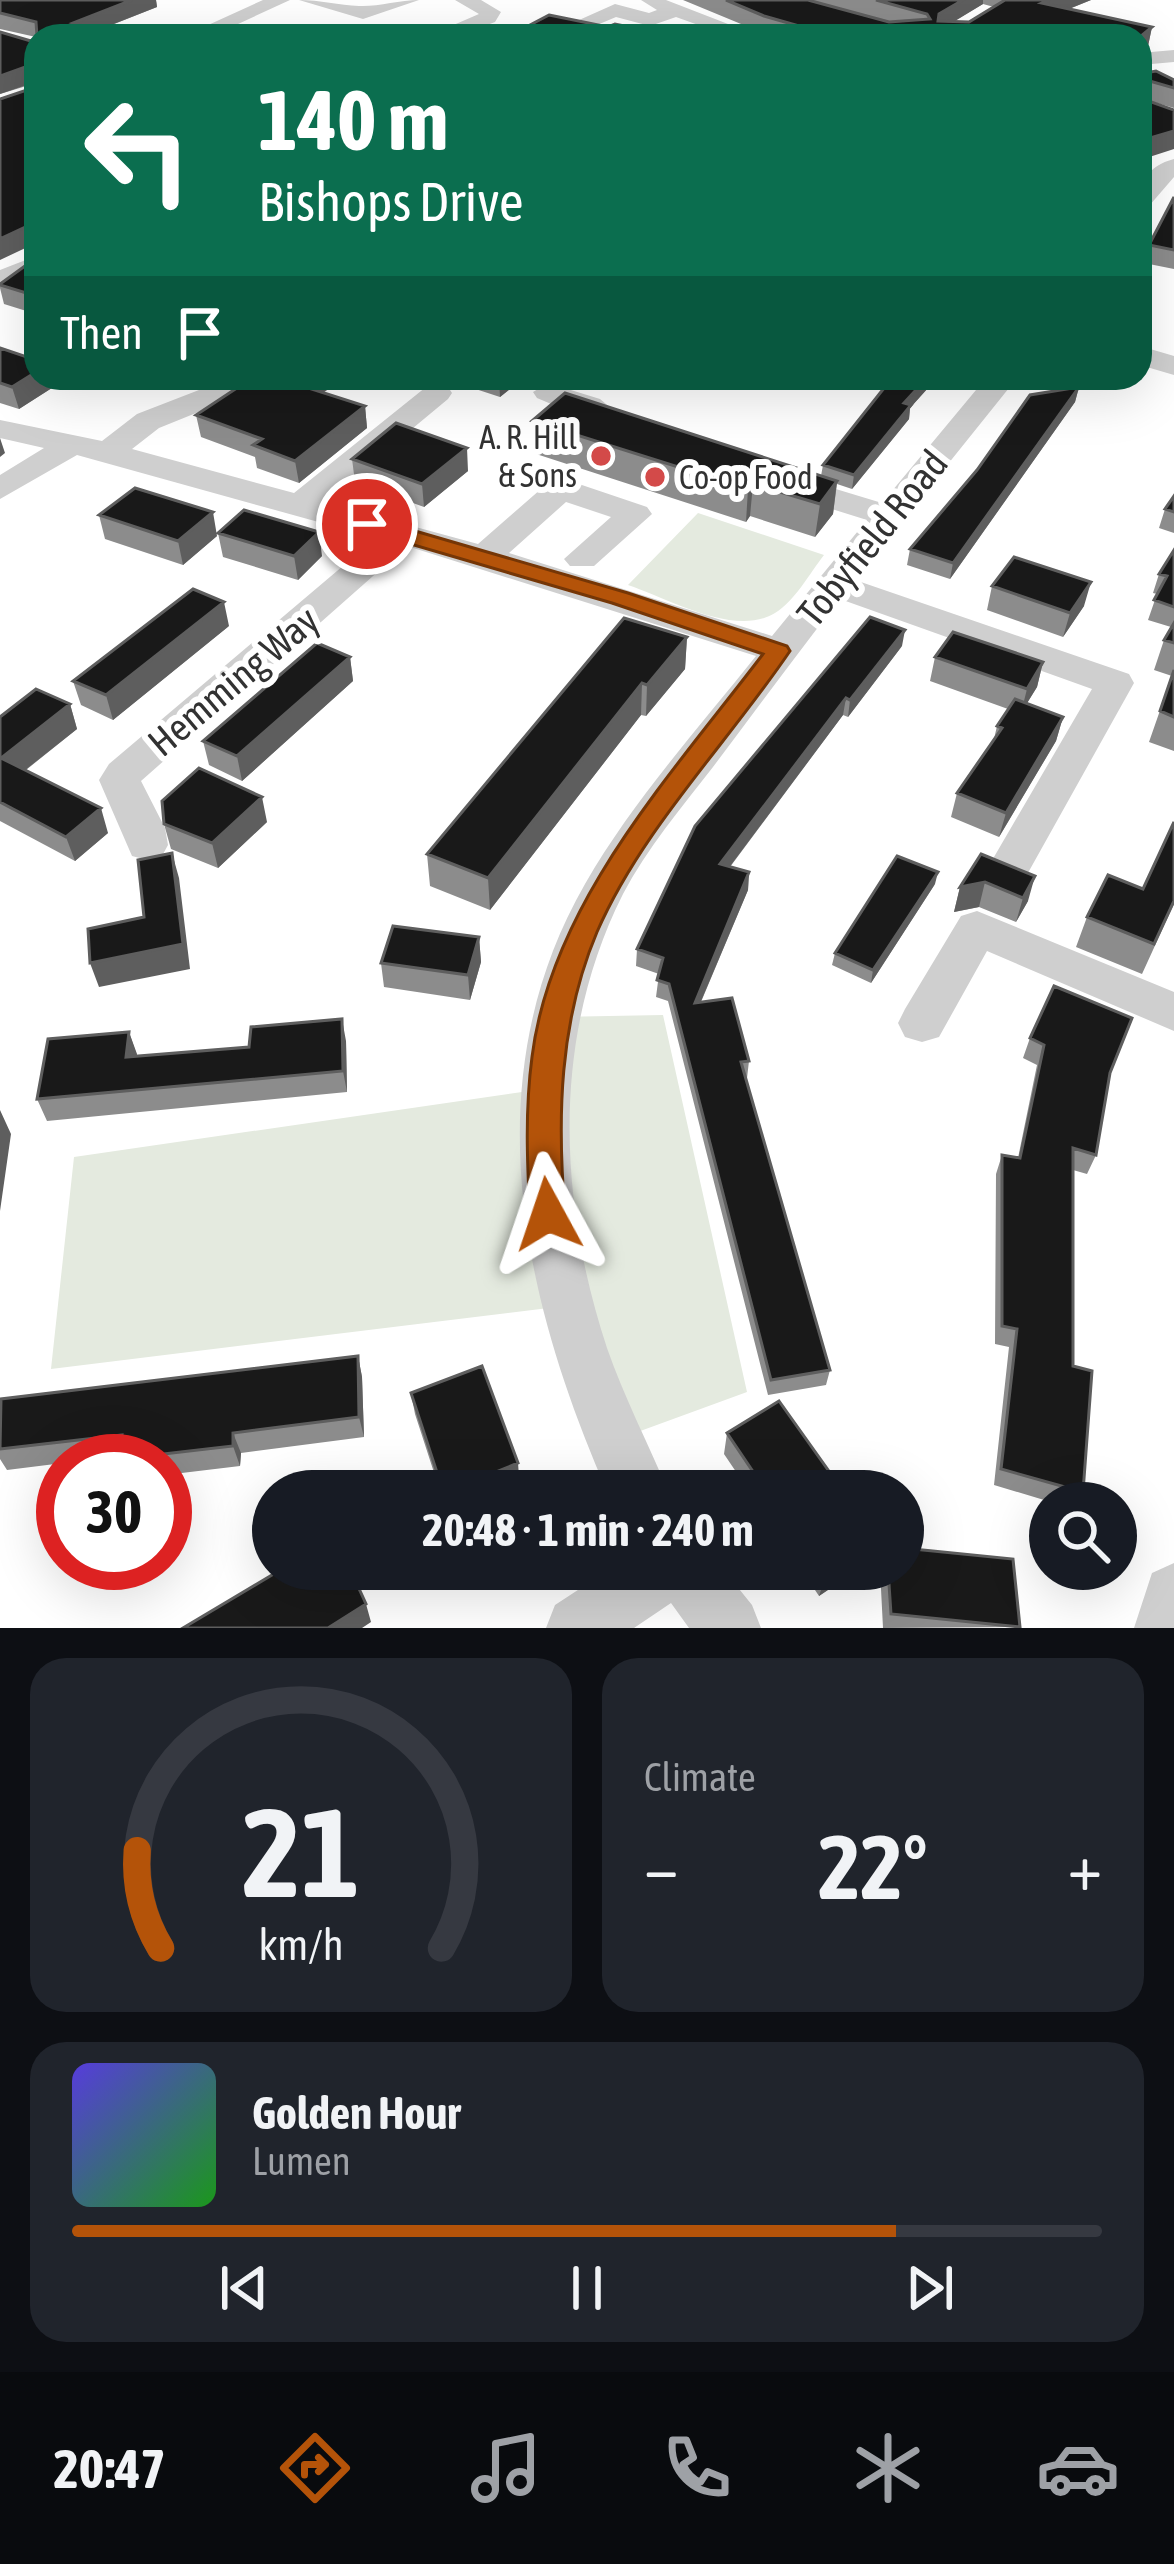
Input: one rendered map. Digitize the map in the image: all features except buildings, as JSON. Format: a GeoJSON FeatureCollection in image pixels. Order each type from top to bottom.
{"type":"FeatureCollection","features":[{"type":"Feature","properties":{"kind":"street"},"geometry":{"type":"LineString","coordinates":[[223,24],[280,0]]}},
{"type":"Feature","properties":{"kind":"street"},"geometry":{"type":"LineString","coordinates":[[309,0],[352,14],[409,0]]}},
{"type":"Feature","properties":{"kind":"street"},"geometry":{"type":"LineString","coordinates":[[465,0],[491,12],[471,24]]}},
{"type":"Feature","properties":{"kind":"street"},"geometry":{"type":"LineString","coordinates":[[543,24],[602,0]]}},
{"type":"Feature","properties":{"kind":"street"},"geometry":{"type":"LineString","coordinates":[[587,24],[615,10],[715,9]]}},
{"type":"Feature","properties":{"kind":"street"},"geometry":{"type":"LineString","coordinates":[[108,452],[148,421],[226,390]]}},
{"type":"Feature","properties":{"kind":"street","name":"Tobyfield Road"},"geometry":{"type":"LineString","coordinates":[[629,1470],[585,1372],[551,1244],[542,1135],[548,1052],[566,974],[599,897],[778,651],[992,390]]}},
{"type":"Feature","properties":{"kind":"street"},"geometry":{"type":"LineString","coordinates":[[548,392],[589,406],[615,429],[637,436]]}},
{"type":"Feature","properties":{"kind":"street"},"geometry":{"type":"LineString","coordinates":[[300,505],[437,393]]}},
{"type":"Feature","properties":{"kind":"street"},"geometry":{"type":"LineString","coordinates":[[0,429],[74,443],[484,557],[778,651]]}},
{"type":"Feature","properties":{"kind":"street"},"geometry":{"type":"LineString","coordinates":[[0,490],[74,443]]}},
{"type":"Feature","properties":{"kind":"street"},"geometry":{"type":"LineString","coordinates":[[744,471],[890,517]]}},
{"type":"Feature","properties":{"kind":"street"},"geometry":{"type":"LineString","coordinates":[[484,557],[561,489],[635,514],[582,560]]}},
{"type":"Feature","properties":{"kind":"street","name":"Hemming Way"},"geometry":{"type":"LineString","coordinates":[[147,845],[145,828],[120,780],[401,534]]}},
{"type":"Feature","properties":{"kind":"street"},"geometry":{"type":"LineString","coordinates":[[836,585],[1115,683],[1009,869]]}},
{"type":"Feature","properties":{"kind":"street"},"geometry":{"type":"LineString","coordinates":[[922,1023],[977,928],[1174,1012]]}},
{"type":"Feature","properties":{"kind":"street"},"geometry":{"type":"LineString","coordinates":[[578,1628],[635,1590]]}},
{"type":"Feature","properties":{"kind":"street"},"geometry":{"type":"LineString","coordinates":[[700,1590],[729,1628]]}},
{"type":"Feature","properties":{"kind":"street"},"geometry":{"type":"LineString","coordinates":[[1166,1628],[1174,1595]]}},
{"type":"Feature","properties":{"kind":"shaded area"},"geometry":{"type":"Polygon","coordinates":[[[698,513],[824,555],[789,602],[759,620],[721,619],[628,585],[698,513]]]}},
{"type":"Feature","properties":{"kind":"shaded area"},"geometry":{"type":"Polygon","coordinates":[[[663,1015],[747,1392],[613,1441],[565,1306],[51,1369],[74,1157],[543,1089],[555,1017],[663,1015]]]}},
{"type":"Feature","properties":{"kind":"place","name":"A. R. Hill & Sons"},"geometry":{"type":"Point","coordinates":[601,456]}},
{"type":"Feature","properties":{"kind":"place","name":"Co-op Food"},"geometry":{"type":"Point","coordinates":[655,477]}},
{"type":"Feature","properties":{"kind":"route"},"geometry":{"type":"LineString","coordinates":[[367,524],[620,598],[778,651],[620,863],[581,934],[566,974],[548,1052],[542,1135],[548,1214]]}}]}
